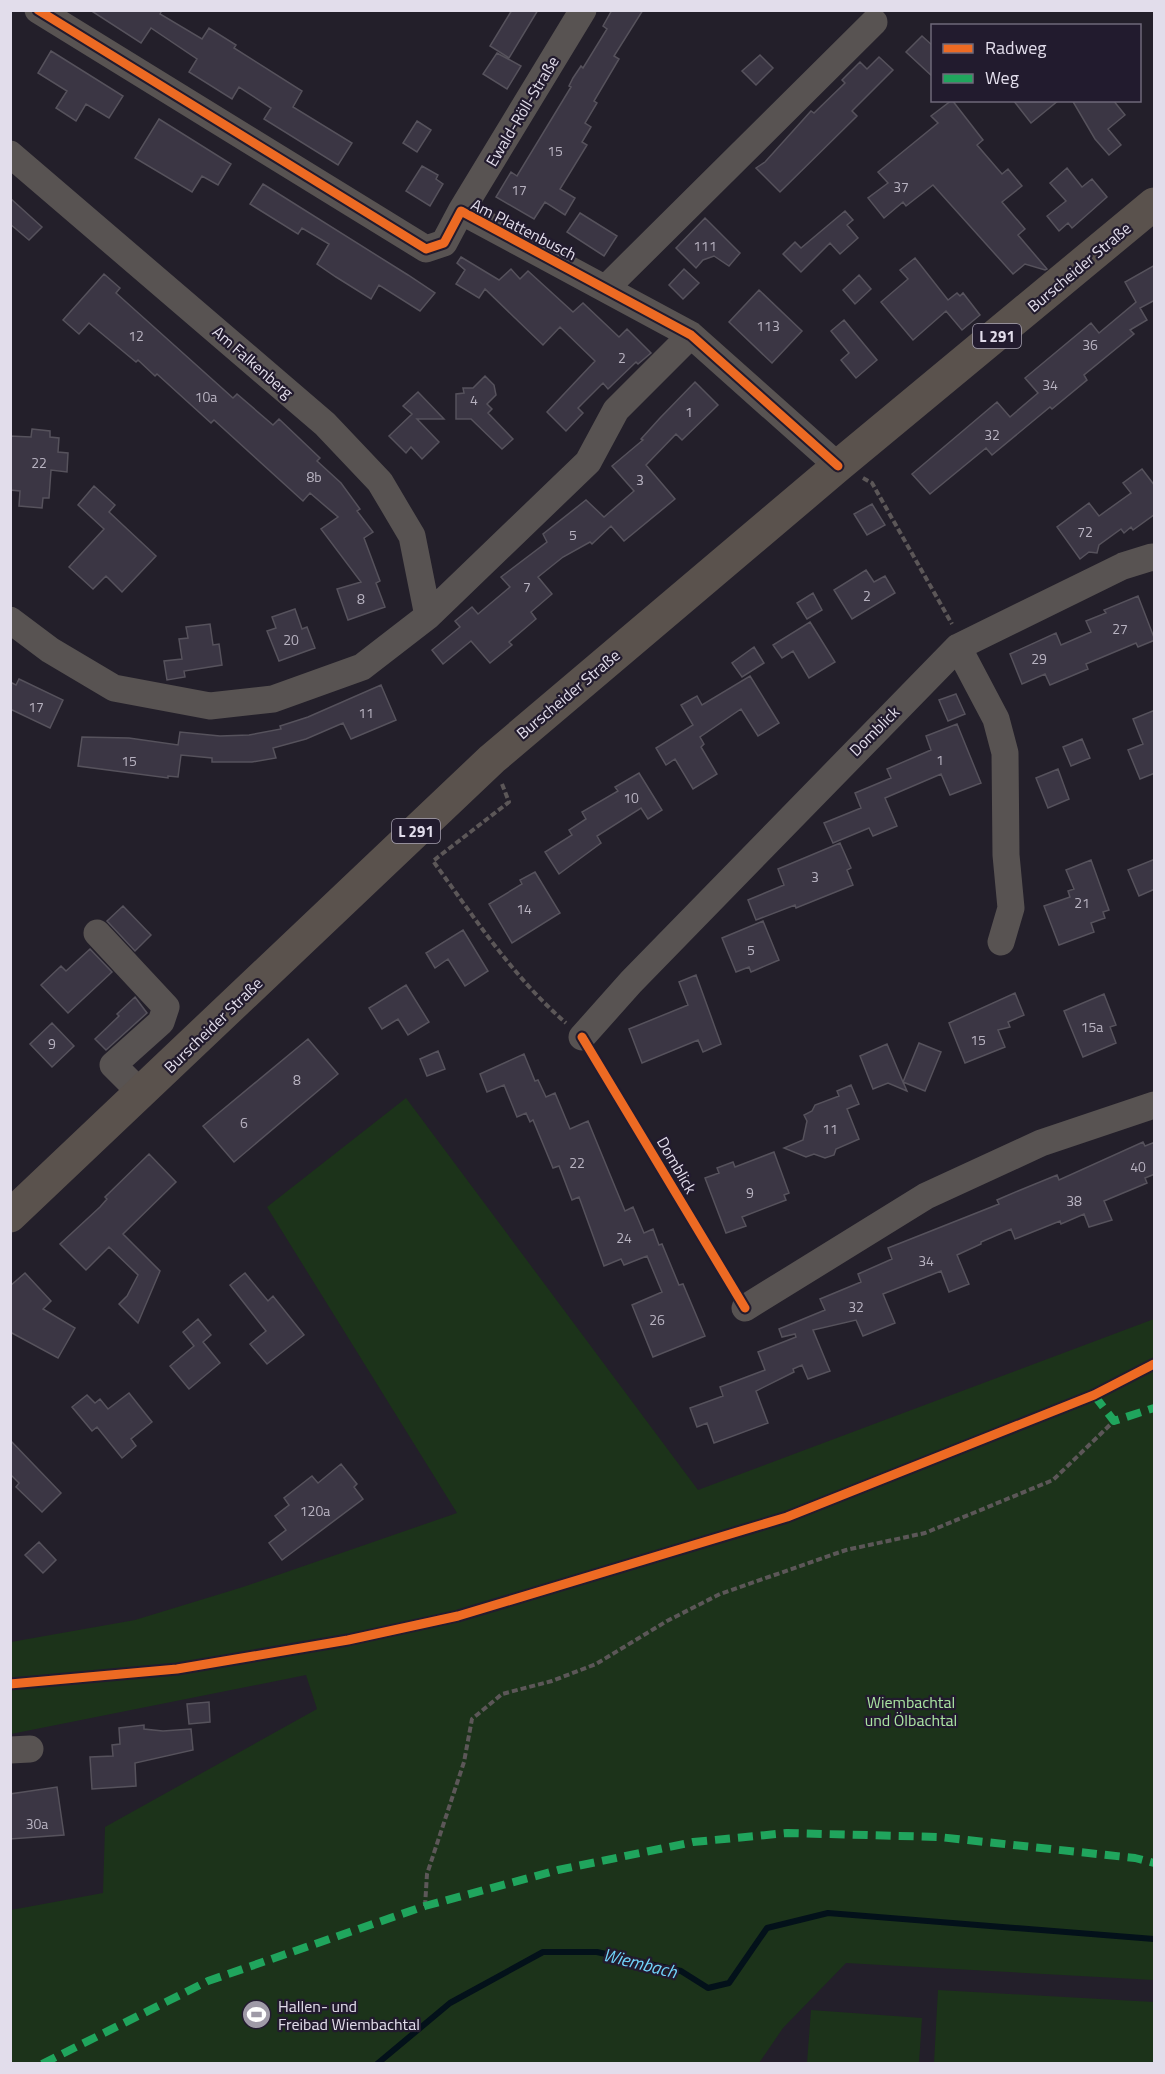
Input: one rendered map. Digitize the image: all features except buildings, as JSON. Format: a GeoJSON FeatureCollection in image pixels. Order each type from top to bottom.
{"type":"FeatureCollection","features":[{"type":"Feature","properties":{"kind":"main road","name":"Burscheider Straße"},"geometry":{"type":"LineString","coordinates":[[10,1216],[492,759],[838,466],[1155,204]]}},
{"type":"Feature","properties":{"kind":"street","name":"Am Plattenbusch"},"geometry":{"type":"LineString","coordinates":[[38,10],[426,249],[444,243],[461,211],[691,335],[838,466]]}},
{"type":"Feature","properties":{"kind":"street","name":"Ewald-Röll-Straße"},"geometry":{"type":"LineString","coordinates":[[461,211],[583,10]]}},
{"type":"Feature","properties":{"kind":"street"},"geometry":{"type":"LineString","coordinates":[[606,288],[874,22]]}},
{"type":"Feature","properties":{"kind":"street","name":"Am Falkenberg"},"geometry":{"type":"LineString","coordinates":[[10,154],[325,424],[380,482],[412,536],[428,616]]}},
{"type":"Feature","properties":{"kind":"street"},"geometry":{"type":"LineString","coordinates":[[10,620],[50,650],[114,688],[210,706],[273,699],[362,667],[428,616],[588,462],[616,410],[691,335]]}},
{"type":"Feature","properties":{"kind":"street","name":"Domblick"},"geometry":{"type":"LineString","coordinates":[[582,1037],[639,973],[958,647],[1123,566],[1154,556]]}},
{"type":"Feature","properties":{"kind":"street"},"geometry":{"type":"LineString","coordinates":[[958,647],[996,719],[1005,753],[1006,855],[1011,908],[1001,942]]}},
{"type":"Feature","properties":{"kind":"street"},"geometry":{"type":"LineString","coordinates":[[97,933],[166,1007],[161,1022],[112,1065],[141,1093]]}},
{"type":"Feature","properties":{"kind":"street"},"geometry":{"type":"LineString","coordinates":[[745,1308],[926,1196],[1041,1143],[1155,1105]]}},
{"type":"Feature","properties":{"kind":"path"},"geometry":{"type":"LineString","coordinates":[[838,466],[872,483],[954,626],[958,647]]}},
{"type":"Feature","properties":{"kind":"path"},"geometry":{"type":"LineString","coordinates":[[492,759],[509,802],[433,861],[490,939],[541,1001],[582,1037]]}},
{"type":"Feature","properties":{"kind":"path"},"geometry":{"type":"LineString","coordinates":[[424,1906],[427,1874],[464,1762],[472,1719],[502,1694],[552,1681],[597,1665],[667,1621],[720,1594],[846,1551],[925,1533],[1053,1480],[1114,1421]]}},
{"type":"Feature","properties":{"kind":"green space","name":"Wiembachtal und Ölbachtal"},"geometry":{"type":"Polygon","coordinates":[[[406,1098],[698,1490],[1154,1319],[1154,1980],[846,1963],[783,2028],[759,2063],[11,2063],[11,1910],[103,1893],[105,1827],[317,1709],[306,1675],[11,1734],[11,1642],[135,1620],[243,1587],[457,1513],[267,1207],[406,1098]]]}},
{"type":"Feature","properties":{"kind":"green space"},"geometry":{"type":"Polygon","coordinates":[[[938,1990],[1154,2002],[1154,2063],[934,2063],[938,1990]]]}},
{"type":"Feature","properties":{"kind":"green space"},"geometry":{"type":"Polygon","coordinates":[[[811,2010],[922,2018],[919,2063],[807,2063],[811,2010]]]}},
{"type":"Feature","properties":{"kind":"waterway","name":"Wiembach"},"geometry":{"type":"LineString","coordinates":[[377,2064],[450,2003],[543,1952],[597,1952],[681,1971],[708,1988],[729,1983],[767,1928],[828,1913],[1154,1939]]}},
{"type":"Feature","properties":{"kind":"marked path"},"geometry":{"type":"LineString","coordinates":[[1094,1395],[1114,1421],[1154,1408]]}},
{"type":"Feature","properties":{"kind":"marked path"},"geometry":{"type":"LineString","coordinates":[[42,2064],[208,1981],[425,1906],[558,1870],[693,1842],[787,1833],[939,1837],[1135,1858],[1154,1863]]}},
{"type":"Feature","properties":{"kind":"cycle path"},"geometry":{"type":"LineString","coordinates":[[38,10],[426,249],[444,243],[461,211],[691,335],[838,466]]}},
{"type":"Feature","properties":{"kind":"cycle path"},"geometry":{"type":"LineString","coordinates":[[582,1037],[745,1308]]}},
{"type":"Feature","properties":{"kind":"cycle path"},"geometry":{"type":"LineString","coordinates":[[10,1684],[177,1669],[348,1640],[458,1616],[787,1517],[1094,1395],[1154,1364]]}},
{"type":"Feature","properties":{"kind":"place","name":"Hallen- und Freibad Wiembachtal"},"geometry":{"type":"Point","coordinates":[257,2015]}}]}
